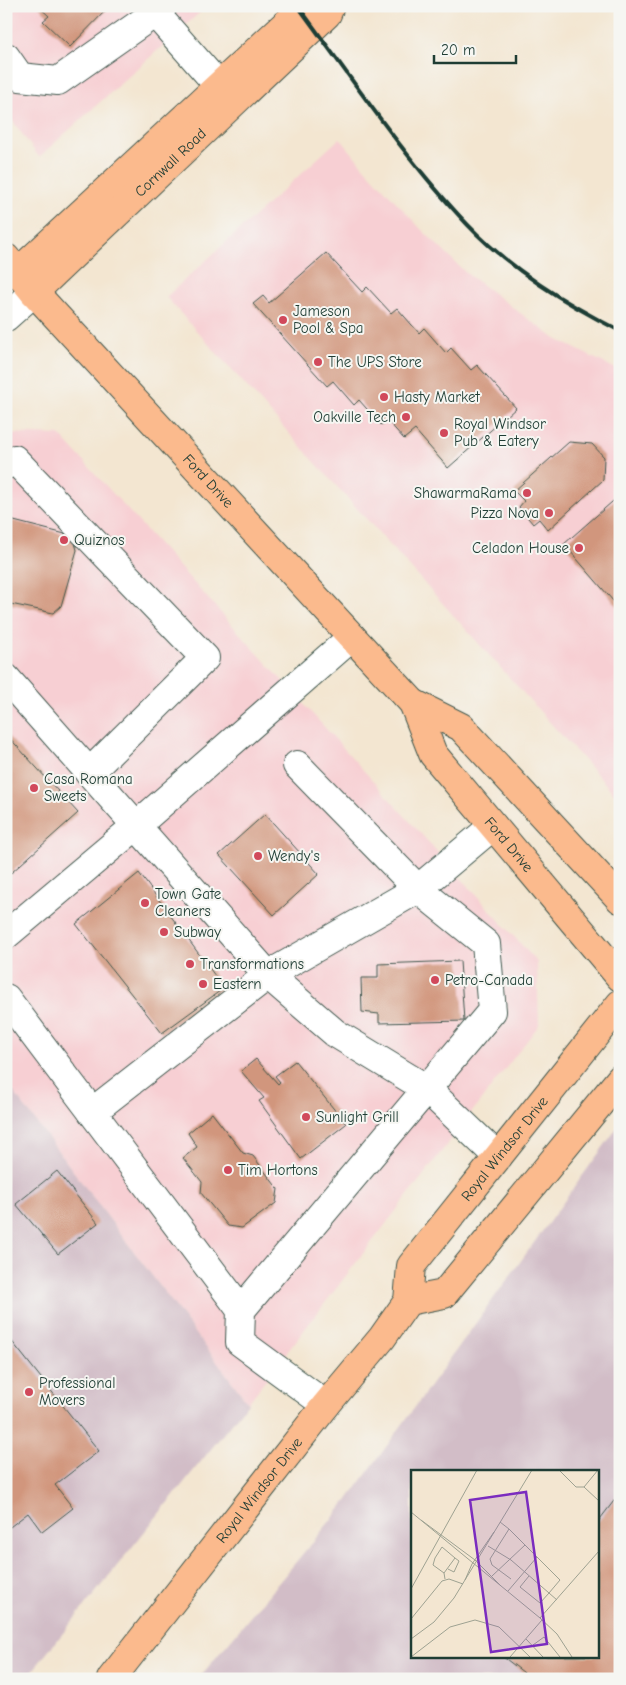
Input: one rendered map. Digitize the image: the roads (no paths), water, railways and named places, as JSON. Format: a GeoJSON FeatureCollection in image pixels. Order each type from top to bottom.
{"type":"FeatureCollection","features":[{"type":"Feature","properties":{"kind":"main road","name":"Cornwall Road"},"geometry":{"type":"LineString","coordinates":[[16,276],[305,6]]}},
{"type":"Feature","properties":{"kind":"main road","name":"Cornwall Road"},"geometry":{"type":"LineString","coordinates":[[16,276],[327,14],[330,6]]}},
{"type":"Feature","properties":{"kind":"main road","name":"Ford Drive"},"geometry":{"type":"LineString","coordinates":[[16,276],[413,703],[461,727],[620,899]]}},
{"type":"Feature","properties":{"kind":"main road","name":"Ford Drive"},"geometry":{"type":"LineString","coordinates":[[413,703],[433,754],[620,978]]}},
{"type":"Feature","properties":{"kind":"main road","name":"Royal Windsor Drive"},"geometry":{"type":"LineString","coordinates":[[111,1679],[326,1405],[382,1338],[408,1301],[411,1266],[620,1004]]}},
{"type":"Feature","properties":{"kind":"main road"},"geometry":{"type":"LineString","coordinates":[[408,1301],[444,1294],[620,1079]]}},
{"type":"Feature","properties":{"kind":"street"},"geometry":{"type":"LineString","coordinates":[[6,57],[20,77],[58,81],[159,10],[219,86]]}},
{"type":"Feature","properties":{"kind":"street","name":"Cornwall Road"},"geometry":{"type":"LineString","coordinates":[[6,317],[16,276]]}},
{"type":"Feature","properties":{"kind":"street"},"geometry":{"type":"LineString","coordinates":[[6,465],[14,459],[205,658],[89,773]]}},
{"type":"Feature","properties":{"kind":"street"},"geometry":{"type":"LineString","coordinates":[[6,935],[136,826],[352,637]]}},
{"type":"Feature","properties":{"kind":"street"},"geometry":{"type":"LineString","coordinates":[[6,678],[268,975],[335,1033],[427,1088],[498,1157]]}},
{"type":"Feature","properties":{"kind":"street"},"geometry":{"type":"LineString","coordinates":[[297,765],[418,888],[486,944],[492,1011],[241,1310],[240,1342],[326,1405]]}},
{"type":"Feature","properties":{"kind":"street"},"geometry":{"type":"LineString","coordinates":[[92,1112],[268,975],[418,888],[493,826]]}},
{"type":"Feature","properties":{"kind":"street"},"geometry":{"type":"LineString","coordinates":[[6,998],[241,1310]]}},
{"type":"Feature","properties":{"kind":"railway"},"geometry":{"type":"LineString","coordinates":[[298,6],[401,146],[468,225],[520,271],[559,297],[620,331]]}},
{"type":"Feature","properties":{"kind":"place","name":"Jameson Pool & Spa"},"geometry":{"type":"Point","coordinates":[283,320]}},
{"type":"Feature","properties":{"kind":"place","name":"The UPS Store"},"geometry":{"type":"Point","coordinates":[318,362]}},
{"type":"Feature","properties":{"kind":"place","name":"Hasty Market"},"geometry":{"type":"Point","coordinates":[384,397]}},
{"type":"Feature","properties":{"kind":"place","name":"Oakville Tech"},"geometry":{"type":"Point","coordinates":[406,417]}},
{"type":"Feature","properties":{"kind":"place","name":"Royal Windsor Pub & Eatery"},"geometry":{"type":"Point","coordinates":[444,433]}},
{"type":"Feature","properties":{"kind":"place","name":"ShawarmaRama"},"geometry":{"type":"Point","coordinates":[527,493]}},
{"type":"Feature","properties":{"kind":"place","name":"Pizza Nova"},"geometry":{"type":"Point","coordinates":[549,513]}},
{"type":"Feature","properties":{"kind":"place","name":"Quiznos"},"geometry":{"type":"Point","coordinates":[64,540]}},
{"type":"Feature","properties":{"kind":"place","name":"Celadon House"},"geometry":{"type":"Point","coordinates":[579,548]}},
{"type":"Feature","properties":{"kind":"place","name":"Casa Romana Sweets"},"geometry":{"type":"Point","coordinates":[34,788]}},
{"type":"Feature","properties":{"kind":"place","name":"Wendy's"},"geometry":{"type":"Point","coordinates":[258,856]}},
{"type":"Feature","properties":{"kind":"place","name":"Town Gate Cleaners"},"geometry":{"type":"Point","coordinates":[145,903]}},
{"type":"Feature","properties":{"kind":"place","name":"Subway"},"geometry":{"type":"Point","coordinates":[164,932]}},
{"type":"Feature","properties":{"kind":"place","name":"Transformations"},"geometry":{"type":"Point","coordinates":[190,964]}},
{"type":"Feature","properties":{"kind":"place","name":"Petro-Canada"},"geometry":{"type":"Point","coordinates":[435,980]}},
{"type":"Feature","properties":{"kind":"place","name":"Eastern"},"geometry":{"type":"Point","coordinates":[203,984]}},
{"type":"Feature","properties":{"kind":"place","name":"Sunlight Grill"},"geometry":{"type":"Point","coordinates":[306,1117]}},
{"type":"Feature","properties":{"kind":"place","name":"Tim Hortons"},"geometry":{"type":"Point","coordinates":[228,1170]}},
{"type":"Feature","properties":{"kind":"place","name":"Professional Movers"},"geometry":{"type":"Point","coordinates":[29,1392]}}]}
